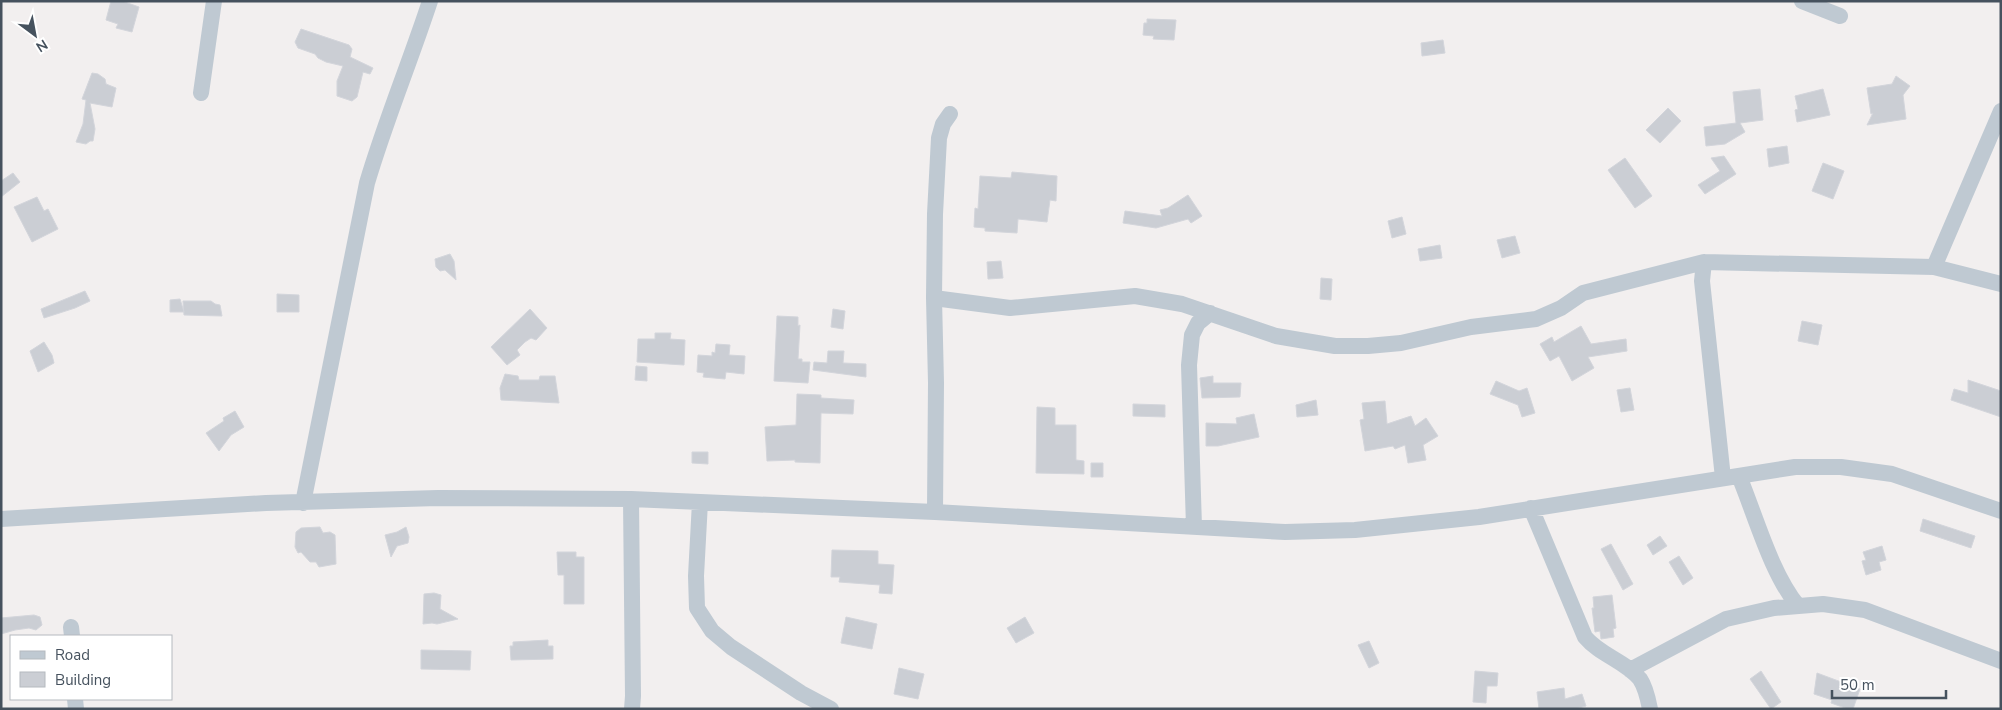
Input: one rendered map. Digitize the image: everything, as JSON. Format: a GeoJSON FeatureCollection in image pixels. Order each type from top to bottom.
{"type":"FeatureCollection","features":[{"type":"Feature","properties":{"kind":"street"},"geometry":{"type":"LineString","coordinates":[[201,93],[214,1]]}},
{"type":"Feature","properties":{"kind":"street"},"geometry":{"type":"LineString","coordinates":[[303,503],[367,183],[380,137],[408,68],[430,1]]}},
{"type":"Feature","properties":{"kind":"street"},"geometry":{"type":"LineString","coordinates":[[1802,1],[1840,16]]}},
{"type":"Feature","properties":{"kind":"street"},"geometry":{"type":"LineString","coordinates":[[1934,267],[2001,111]]}},
{"type":"Feature","properties":{"kind":"street"},"geometry":{"type":"LineString","coordinates":[[935,512],[936,383],[934,298],[939,138],[943,124],[950,114]]}},
{"type":"Feature","properties":{"kind":"street"},"geometry":{"type":"LineString","coordinates":[[1704,262],[1702,281],[1731,477],[1777,573],[1787,592],[1798,606]]}},
{"type":"Feature","properties":{"kind":"street"},"geometry":{"type":"LineString","coordinates":[[934,298],[1010,308],[1135,296],[1175,302],[1276,336],[1335,346],[1402,343],[1471,326],[1536,319],[1549,314],[1590,291],[1704,262],[1934,267],[2001,284]]}},
{"type":"Feature","properties":{"kind":"street"},"geometry":{"type":"LineString","coordinates":[[1194,528],[1189,366],[1192,335],[1198,323],[1210,313]]}},
{"type":"Feature","properties":{"kind":"street"},"geometry":{"type":"LineString","coordinates":[[1,519],[266,504],[438,498],[631,499],[935,512],[1285,532],[1355,530],[1479,517],[1794,467],[1842,468],[1892,474],[2001,511]]}},
{"type":"Feature","properties":{"kind":"street"},"geometry":{"type":"LineString","coordinates":[[631,499],[632,709]]}},
{"type":"Feature","properties":{"kind":"street"},"geometry":{"type":"LineString","coordinates":[[700,502],[696,576],[697,608],[712,631],[731,647],[793,688],[831,709]]}},
{"type":"Feature","properties":{"kind":"street"},"geometry":{"type":"LineString","coordinates":[[1531,508],[1585,637],[1592,645],[1630,670],[1641,680],[1650,709]]}},
{"type":"Feature","properties":{"kind":"street"},"geometry":{"type":"LineString","coordinates":[[1630,670],[1726,619],[1774,608],[1823,604],[1865,610],[2001,662]]}},
{"type":"Feature","properties":{"kind":"building"},"geometry":{"type":"Polygon","coordinates":[[[111,1],[122,1],[139,7],[132,32],[116,28],[118,24],[106,20],[111,1]]]}},
{"type":"Feature","properties":{"kind":"building"},"geometry":{"type":"Polygon","coordinates":[[[1147,19],[1176,20],[1174,40],[1153,39],[1154,36],[1143,35],[1144,23],[1147,23],[1147,19]]]}},
{"type":"Feature","properties":{"kind":"building"},"geometry":{"type":"Polygon","coordinates":[[[301,29],[349,45],[352,49],[350,57],[373,68],[370,74],[363,72],[357,97],[352,101],[337,96],[337,81],[343,66],[326,62],[315,54],[298,48],[295,42],[301,29]]]}},
{"type":"Feature","properties":{"kind":"building"},"geometry":{"type":"Polygon","coordinates":[[[1443,40],[1445,53],[1422,56],[1421,43],[1443,40]]]}},
{"type":"Feature","properties":{"kind":"building"},"geometry":{"type":"Polygon","coordinates":[[[92,73],[98,74],[105,79],[106,84],[116,88],[112,107],[90,103],[95,129],[93,141],[86,144],[76,142],[83,124],[86,100],[82,99],[92,73]]]}},
{"type":"Feature","properties":{"kind":"building"},"geometry":{"type":"Polygon","coordinates":[[[1896,76],[1910,86],[1903,95],[1906,119],[1867,125],[1873,113],[1871,114],[1867,88],[1892,84],[1896,76]]]}},
{"type":"Feature","properties":{"kind":"building"},"geometry":{"type":"Polygon","coordinates":[[[1760,89],[1763,120],[1740,123],[1745,132],[1725,144],[1706,146],[1704,127],[1736,123],[1733,92],[1760,89]]]}},
{"type":"Feature","properties":{"kind":"building"},"geometry":{"type":"Polygon","coordinates":[[[1823,89],[1830,115],[1797,122],[1795,110],[1798,109],[1795,96],[1823,89]]]}},
{"type":"Feature","properties":{"kind":"building"},"geometry":{"type":"Polygon","coordinates":[[[1668,108],[1681,121],[1660,143],[1646,130],[1668,108]]]}},
{"type":"Feature","properties":{"kind":"building"},"geometry":{"type":"Polygon","coordinates":[[[1787,146],[1789,163],[1769,167],[1767,149],[1787,146]]]}},
{"type":"Feature","properties":{"kind":"building"},"geometry":{"type":"Polygon","coordinates":[[[1724,156],[1736,174],[1705,194],[1698,185],[1720,171],[1711,158],[1724,156]]]}},
{"type":"Feature","properties":{"kind":"building"},"geometry":{"type":"Polygon","coordinates":[[[1625,158],[1652,196],[1635,208],[1608,170],[1625,158]]]}},
{"type":"Feature","properties":{"kind":"building"},"geometry":{"type":"Polygon","coordinates":[[[1823,163],[1844,171],[1833,199],[1812,191],[1823,163]]]}},
{"type":"Feature","properties":{"kind":"building"},"geometry":{"type":"Polygon","coordinates":[[[1012,172],[1057,176],[1056,201],[1050,200],[1047,222],[1018,219],[1017,233],[985,231],[985,228],[974,227],[975,208],[978,209],[980,176],[1011,178],[1012,172]]]}},
{"type":"Feature","properties":{"kind":"building"},"geometry":{"type":"Polygon","coordinates":[[[13,173],[20,182],[1,197],[1,181],[13,173]]]}},
{"type":"Feature","properties":{"kind":"building"},"geometry":{"type":"Polygon","coordinates":[[[1188,195],[1202,216],[1191,223],[1188,219],[1156,228],[1123,223],[1125,211],[1162,216],[1160,210],[1168,208],[1188,195]]]}},
{"type":"Feature","properties":{"kind":"building"},"geometry":{"type":"Polygon","coordinates":[[[37,197],[44,211],[48,209],[58,229],[32,242],[14,207],[37,197]]]}},
{"type":"Feature","properties":{"kind":"building"},"geometry":{"type":"Polygon","coordinates":[[[1402,217],[1406,234],[1392,238],[1388,221],[1402,217]]]}},
{"type":"Feature","properties":{"kind":"building"},"geometry":{"type":"Polygon","coordinates":[[[1515,236],[1520,253],[1502,258],[1497,240],[1515,236]]]}},
{"type":"Feature","properties":{"kind":"building"},"geometry":{"type":"Polygon","coordinates":[[[1440,245],[1442,258],[1420,261],[1418,249],[1440,245]]]}},
{"type":"Feature","properties":{"kind":"building"},"geometry":{"type":"Polygon","coordinates":[[[450,254],[454,261],[456,280],[445,270],[440,271],[436,267],[435,259],[450,254]]]}},
{"type":"Feature","properties":{"kind":"building"},"geometry":{"type":"Polygon","coordinates":[[[1001,261],[1003,278],[988,279],[987,262],[1001,261]]]}},
{"type":"Feature","properties":{"kind":"building"},"geometry":{"type":"Polygon","coordinates":[[[1321,278],[1332,279],[1331,300],[1320,299],[1321,278]]]}},
{"type":"Feature","properties":{"kind":"building"},"geometry":{"type":"Polygon","coordinates":[[[85,291],[90,301],[44,318],[41,309],[85,291]]]}},
{"type":"Feature","properties":{"kind":"building"},"geometry":{"type":"Polygon","coordinates":[[[277,294],[299,295],[299,312],[277,312],[277,294]]]}},
{"type":"Feature","properties":{"kind":"building"},"geometry":{"type":"Polygon","coordinates":[[[180,299],[184,312],[170,312],[170,300],[180,299]]]}},
{"type":"Feature","properties":{"kind":"building"},"geometry":{"type":"Polygon","coordinates":[[[183,301],[211,301],[220,305],[222,316],[184,315],[183,301]]]}},
{"type":"Feature","properties":{"kind":"building"},"geometry":{"type":"Polygon","coordinates":[[[530,309],[547,328],[536,340],[531,338],[525,342],[517,350],[520,355],[507,365],[491,347],[530,309]]]}},
{"type":"Feature","properties":{"kind":"building"},"geometry":{"type":"Polygon","coordinates":[[[833,309],[845,311],[843,329],[831,327],[833,309]]]}},
{"type":"Feature","properties":{"kind":"building"},"geometry":{"type":"Polygon","coordinates":[[[777,316],[798,317],[798,326],[800,325],[798,359],[802,359],[802,362],[810,362],[808,383],[774,381],[777,316]]]}},
{"type":"Feature","properties":{"kind":"building"},"geometry":{"type":"Polygon","coordinates":[[[1802,321],[1822,325],[1818,345],[1798,341],[1802,321]]]}},
{"type":"Feature","properties":{"kind":"building"},"geometry":{"type":"Polygon","coordinates":[[[1581,326],[1591,344],[1626,339],[1627,351],[1588,357],[1594,368],[1572,381],[1559,356],[1550,361],[1540,344],[1552,337],[1554,342],[1581,326]]]}},
{"type":"Feature","properties":{"kind":"building"},"geometry":{"type":"Polygon","coordinates":[[[655,333],[671,333],[670,339],[685,340],[684,365],[637,362],[638,339],[655,339],[655,333]]]}},
{"type":"Feature","properties":{"kind":"building"},"geometry":{"type":"Polygon","coordinates":[[[44,342],[52,355],[54,363],[38,372],[30,351],[44,342]]]}},
{"type":"Feature","properties":{"kind":"building"},"geometry":{"type":"Polygon","coordinates":[[[716,344],[730,345],[729,355],[745,356],[744,374],[726,372],[725,379],[703,377],[704,373],[697,372],[698,355],[712,356],[712,352],[715,353],[716,344]]]}},
{"type":"Feature","properties":{"kind":"building"},"geometry":{"type":"Polygon","coordinates":[[[828,351],[844,351],[843,363],[866,364],[866,377],[813,370],[814,362],[827,363],[828,351]]]}},
{"type":"Feature","properties":{"kind":"building"},"geometry":{"type":"Polygon","coordinates":[[[636,366],[647,367],[647,381],[635,380],[636,366]]]}},
{"type":"Feature","properties":{"kind":"building"},"geometry":{"type":"Polygon","coordinates":[[[505,374],[518,376],[519,380],[539,380],[540,376],[555,376],[559,403],[501,400],[500,388],[505,374]]]}},
{"type":"Feature","properties":{"kind":"building"},"geometry":{"type":"Polygon","coordinates":[[[1213,376],[1213,383],[1241,383],[1240,397],[1202,398],[1200,378],[1213,376]]]}},
{"type":"Feature","properties":{"kind":"building"},"geometry":{"type":"Polygon","coordinates":[[[1968,380],[2001,391],[2001,417],[1951,400],[1954,389],[1968,393],[1968,380]]]}},
{"type":"Feature","properties":{"kind":"building"},"geometry":{"type":"Polygon","coordinates":[[[1496,381],[1519,391],[1527,388],[1535,413],[1522,417],[1518,405],[1490,394],[1496,381]]]}},
{"type":"Feature","properties":{"kind":"building"},"geometry":{"type":"Polygon","coordinates":[[[1630,388],[1634,410],[1621,412],[1617,390],[1630,388]]]}},
{"type":"Feature","properties":{"kind":"building"},"geometry":{"type":"Polygon","coordinates":[[[797,394],[821,395],[821,398],[854,400],[853,414],[821,413],[820,463],[795,462],[795,460],[767,461],[765,427],[796,425],[797,394]]]}},
{"type":"Feature","properties":{"kind":"building"},"geometry":{"type":"Polygon","coordinates":[[[1316,400],[1318,415],[1297,417],[1296,405],[1316,400]]]}},
{"type":"Feature","properties":{"kind":"building"},"geometry":{"type":"Polygon","coordinates":[[[1385,401],[1387,424],[1411,416],[1415,426],[1426,418],[1438,436],[1423,445],[1426,460],[1408,463],[1405,445],[1395,449],[1393,446],[1365,451],[1360,420],[1364,419],[1362,403],[1385,401]]]}},
{"type":"Feature","properties":{"kind":"building"},"geometry":{"type":"Polygon","coordinates":[[[1133,404],[1165,405],[1165,417],[1133,416],[1133,404]]]}},
{"type":"Feature","properties":{"kind":"building"},"geometry":{"type":"Polygon","coordinates":[[[1037,407],[1055,408],[1055,425],[1076,425],[1076,460],[1084,461],[1084,474],[1036,473],[1037,407]]]}},
{"type":"Feature","properties":{"kind":"building"},"geometry":{"type":"Polygon","coordinates":[[[235,411],[244,427],[231,435],[219,451],[206,433],[224,421],[223,418],[235,411]]]}},
{"type":"Feature","properties":{"kind":"building"},"geometry":{"type":"Polygon","coordinates":[[[1254,414],[1259,437],[1218,446],[1206,446],[1206,423],[1237,424],[1236,418],[1254,414]]]}},
{"type":"Feature","properties":{"kind":"building"},"geometry":{"type":"Polygon","coordinates":[[[692,452],[708,452],[708,464],[692,463],[692,452]]]}},
{"type":"Feature","properties":{"kind":"building"},"geometry":{"type":"Polygon","coordinates":[[[1091,463],[1103,463],[1103,477],[1091,477],[1091,463]]]}},
{"type":"Feature","properties":{"kind":"building"},"geometry":{"type":"Polygon","coordinates":[[[1923,519],[1975,536],[1971,548],[1920,531],[1923,519]]]}},
{"type":"Feature","properties":{"kind":"building"},"geometry":{"type":"Polygon","coordinates":[[[320,527],[323,533],[330,532],[335,535],[336,564],[319,567],[316,562],[310,562],[301,552],[298,553],[295,547],[296,532],[301,528],[320,527]]]}},
{"type":"Feature","properties":{"kind":"building"},"geometry":{"type":"Polygon","coordinates":[[[406,527],[409,537],[408,543],[397,546],[391,557],[385,535],[406,527]]]}},
{"type":"Feature","properties":{"kind":"building"},"geometry":{"type":"Polygon","coordinates":[[[1660,536],[1667,546],[1653,555],[1647,545],[1660,536]]]}},
{"type":"Feature","properties":{"kind":"building"},"geometry":{"type":"Polygon","coordinates":[[[1611,544],[1633,584],[1623,590],[1601,549],[1611,544]]]}},
{"type":"Feature","properties":{"kind":"building"},"geometry":{"type":"Polygon","coordinates":[[[1882,546],[1886,560],[1879,562],[1881,570],[1866,575],[1862,561],[1866,560],[1863,552],[1882,546]]]}},
{"type":"Feature","properties":{"kind":"building"},"geometry":{"type":"Polygon","coordinates":[[[832,550],[878,551],[878,564],[894,565],[892,594],[879,593],[880,585],[839,582],[840,577],[831,577],[832,550]]]}},
{"type":"Feature","properties":{"kind":"building"},"geometry":{"type":"Polygon","coordinates":[[[557,552],[576,552],[576,557],[584,557],[584,604],[564,604],[564,575],[558,575],[557,552]]]}},
{"type":"Feature","properties":{"kind":"building"},"geometry":{"type":"Polygon","coordinates":[[[1679,556],[1693,578],[1683,585],[1669,562],[1679,556]]]}},
{"type":"Feature","properties":{"kind":"building"},"geometry":{"type":"Polygon","coordinates":[[[434,593],[441,595],[440,609],[458,619],[437,624],[423,624],[424,594],[434,593]]]}},
{"type":"Feature","properties":{"kind":"building"},"geometry":{"type":"Polygon","coordinates":[[[1612,595],[1616,628],[1613,629],[1614,637],[1601,639],[1600,631],[1595,632],[1592,608],[1594,608],[1593,597],[1612,595]]]}},
{"type":"Feature","properties":{"kind":"building"},"geometry":{"type":"Polygon","coordinates":[[[34,615],[40,617],[42,625],[36,630],[29,628],[1,634],[1,618],[34,615]]]}},
{"type":"Feature","properties":{"kind":"building"},"geometry":{"type":"Polygon","coordinates":[[[846,617],[877,624],[872,649],[841,643],[846,617]]]}},
{"type":"Feature","properties":{"kind":"building"},"geometry":{"type":"Polygon","coordinates":[[[1025,617],[1034,633],[1016,643],[1007,628],[1025,617]]]}},
{"type":"Feature","properties":{"kind":"building"},"geometry":{"type":"Polygon","coordinates":[[[548,640],[548,646],[553,646],[553,659],[511,660],[510,646],[513,646],[513,642],[548,640]]]}},
{"type":"Feature","properties":{"kind":"building"},"geometry":{"type":"Polygon","coordinates":[[[1369,641],[1379,663],[1369,668],[1358,645],[1369,641]]]}},
{"type":"Feature","properties":{"kind":"building"},"geometry":{"type":"Polygon","coordinates":[[[421,650],[471,651],[470,670],[421,669],[421,650]]]}},
{"type":"Feature","properties":{"kind":"building"},"geometry":{"type":"Polygon","coordinates":[[[899,668],[924,674],[918,699],[894,694],[899,668]]]}},
{"type":"Feature","properties":{"kind":"building"},"geometry":{"type":"Polygon","coordinates":[[[1475,671],[1498,673],[1497,686],[1487,686],[1486,703],[1473,702],[1475,671]]]}},
{"type":"Feature","properties":{"kind":"building"},"geometry":{"type":"Polygon","coordinates":[[[1761,671],[1781,702],[1771,709],[1750,679],[1761,671]]]}},
{"type":"Feature","properties":{"kind":"building"},"geometry":{"type":"Polygon","coordinates":[[[1817,673],[1860,689],[1853,709],[1831,703],[1832,700],[1814,694],[1817,673]]]}},
{"type":"Feature","properties":{"kind":"building"},"geometry":{"type":"Polygon","coordinates":[[[1564,688],[1565,699],[1582,694],[1586,706],[1575,709],[1539,709],[1537,692],[1564,688]]]}}]}
